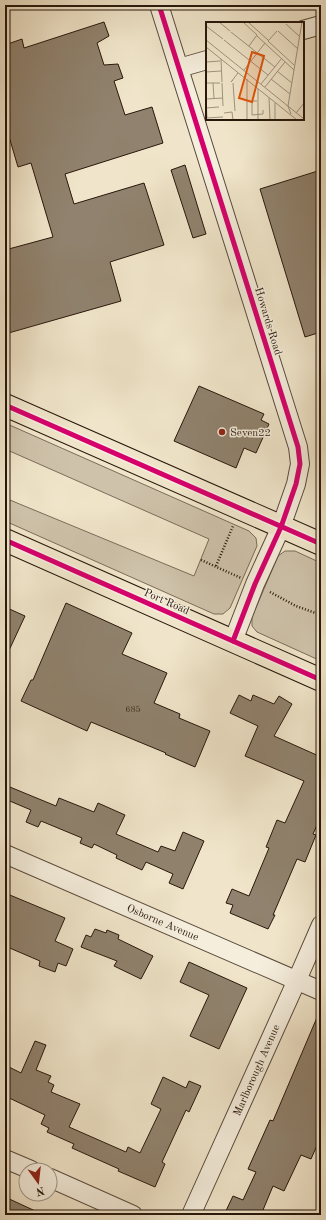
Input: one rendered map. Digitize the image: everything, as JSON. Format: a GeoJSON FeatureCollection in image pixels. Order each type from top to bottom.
{"type":"FeatureCollection","features":[{"type":"Feature","properties":{"kind":"highway"},"geometry":{"type":"LineString","coordinates":[[5,405],[321,544]]}},
{"type":"Feature","properties":{"kind":"highway","name":"Port Road"},"geometry":{"type":"LineString","coordinates":[[5,540],[321,680]]}},
{"type":"Feature","properties":{"kind":"street","name":"Howards Road"},"geometry":{"type":"LineString","coordinates":[[159,5],[298,447],[300,464],[296,484],[281,527],[255,584],[233,641]]}},
{"type":"Feature","properties":{"kind":"street"},"geometry":{"type":"LineString","coordinates":[[304,30],[321,25]]}},
{"type":"Feature","properties":{"kind":"street"},"geometry":{"type":"LineString","coordinates":[[179,68],[206,60]]}},
{"type":"Feature","properties":{"kind":"street","name":"Osborne Avenue"},"geometry":{"type":"LineString","coordinates":[[5,854],[321,990]]}},
{"type":"Feature","properties":{"kind":"street","name":"Marlborough Avenue"},"geometry":{"type":"LineString","coordinates":[[190,1215],[321,925]]}},
{"type":"Feature","properties":{"kind":"street"},"geometry":{"type":"LineString","coordinates":[[5,1159],[18,1164]]}},
{"type":"Feature","properties":{"kind":"street"},"geometry":{"type":"LineString","coordinates":[[58,1182],[133,1215]]}},
{"type":"Feature","properties":{"kind":"path"},"geometry":{"type":"LineString","coordinates":[[216,566],[234,524]]}},
{"type":"Feature","properties":{"kind":"path"},"geometry":{"type":"LineString","coordinates":[[201,560],[241,578]]}},
{"type":"Feature","properties":{"kind":"path"},"geometry":{"type":"LineString","coordinates":[[265,589],[296,606],[321,615]]}},
{"type":"Feature","properties":{"kind":"shaded area"},"geometry":{"type":"Polygon","coordinates":[[[5,423],[249,531],[256,538],[257,546],[230,608],[223,614],[214,614],[5,521],[5,498],[194,576],[209,539],[5,449],[5,423]]]}},
{"type":"Feature","properties":{"kind":"shaded area"},"geometry":{"type":"Polygon","coordinates":[[[285,551],[295,551],[321,563],[321,661],[257,632],[252,626],[252,617],[278,556],[285,551]]]}},
{"type":"Feature","properties":{"kind":"building"},"geometry":{"type":"Polygon","coordinates":[[[104,22],[109,36],[97,43],[104,65],[118,64],[123,78],[114,81],[125,115],[152,107],[163,143],[65,174],[74,204],[144,183],[164,245],[110,262],[121,301],[5,334],[5,250],[53,237],[31,163],[18,167],[5,123],[5,45],[22,39],[24,48],[104,22]]]}},
{"type":"Feature","properties":{"kind":"building"},"geometry":{"type":"Polygon","coordinates":[[[185,165],[206,234],[193,238],[171,170],[185,165]]]}},
{"type":"Feature","properties":{"kind":"building"},"geometry":{"type":"Polygon","coordinates":[[[321,170],[321,332],[305,337],[260,189],[321,170]]]}},
{"type":"Feature","properties":{"kind":"building","name":"Seven22"},"geometry":{"type":"Polygon","coordinates":[[[199,386],[264,414],[261,420],[269,424],[256,453],[244,448],[236,468],[174,441],[199,386]]]}},
{"type":"Feature","properties":{"kind":"building"},"geometry":{"type":"Polygon","coordinates":[[[66,603],[132,633],[122,654],[167,673],[154,703],[180,714],[179,718],[210,731],[195,767],[165,754],[166,753],[91,722],[87,731],[21,701],[31,680],[33,680],[66,603]]]}},
{"type":"Feature","properties":{"kind":"building"},"geometry":{"type":"Polygon","coordinates":[[[5,607],[25,616],[5,659],[5,607]]]}},
{"type":"Feature","properties":{"kind":"building"},"geometry":{"type":"Polygon","coordinates":[[[239,695],[251,701],[253,695],[274,704],[279,696],[292,704],[274,736],[321,757],[321,816],[313,834],[316,835],[305,862],[297,859],[268,929],[230,913],[233,905],[226,903],[232,889],[249,896],[269,848],[266,847],[277,820],[285,823],[304,781],[245,756],[258,726],[230,713],[239,695]]]}},
{"type":"Feature","properties":{"kind":"building"},"geometry":{"type":"Polygon","coordinates":[[[5,785],[56,806],[59,798],[94,812],[98,803],[125,815],[116,834],[158,852],[161,846],[175,851],[183,832],[204,841],[183,889],[169,883],[173,874],[146,862],[142,870],[116,858],[117,855],[94,844],[92,848],[80,843],[82,838],[41,821],[38,827],[26,822],[31,810],[5,799],[5,785]]]}},
{"type":"Feature","properties":{"kind":"building"},"geometry":{"type":"Polygon","coordinates":[[[5,893],[65,918],[55,941],[73,949],[66,966],[58,963],[55,972],[39,966],[40,961],[5,946],[5,893]]]}},
{"type":"Feature","properties":{"kind":"building"},"geometry":{"type":"Polygon","coordinates":[[[95,929],[106,933],[107,930],[119,935],[118,939],[153,956],[141,979],[114,966],[117,961],[81,947],[86,935],[91,937],[95,929]]]}},
{"type":"Feature","properties":{"kind":"building"},"geometry":{"type":"Polygon","coordinates":[[[189,962],[247,988],[219,1049],[190,1036],[209,995],[180,982],[189,962]]]}},
{"type":"Feature","properties":{"kind":"building"},"geometry":{"type":"Polygon","coordinates":[[[321,1008],[321,1131],[317,1140],[319,1141],[311,1159],[301,1155],[284,1191],[273,1186],[263,1210],[274,1215],[224,1215],[233,1196],[243,1200],[256,1172],[248,1169],[270,1120],[273,1121],[321,1008]]]}},
{"type":"Feature","properties":{"kind":"building"},"geometry":{"type":"Polygon","coordinates":[[[35,1041],[46,1045],[36,1070],[51,1076],[48,1082],[54,1085],[51,1092],[80,1104],[69,1127],[126,1152],[128,1147],[140,1153],[161,1109],[151,1104],[163,1077],[186,1088],[189,1081],[201,1086],[189,1112],[186,1110],[162,1162],[165,1164],[155,1187],[118,1171],[119,1169],[72,1148],[74,1144],[47,1132],[49,1128],[41,1124],[45,1115],[5,1096],[5,1065],[21,1073],[35,1041]]]}},
{"type":"Feature","properties":{"kind":"building"},"geometry":{"type":"Polygon","coordinates":[[[5,1197],[44,1215],[5,1215],[5,1197]]]}},
{"type":"Feature","properties":{"kind":"cycle path"},"geometry":{"type":"LineString","coordinates":[[159,5],[298,447],[300,464],[296,484],[281,527],[255,584],[233,641]]}},
{"type":"Feature","properties":{"kind":"cycle path"},"geometry":{"type":"LineString","coordinates":[[5,405],[321,544]]}},
{"type":"Feature","properties":{"kind":"cycle path"},"geometry":{"type":"LineString","coordinates":[[5,540],[321,680]]}},
{"type":"Feature","properties":{"kind":"place","name":"Seven22"},"geometry":{"type":"Point","coordinates":[222,432]}}]}
